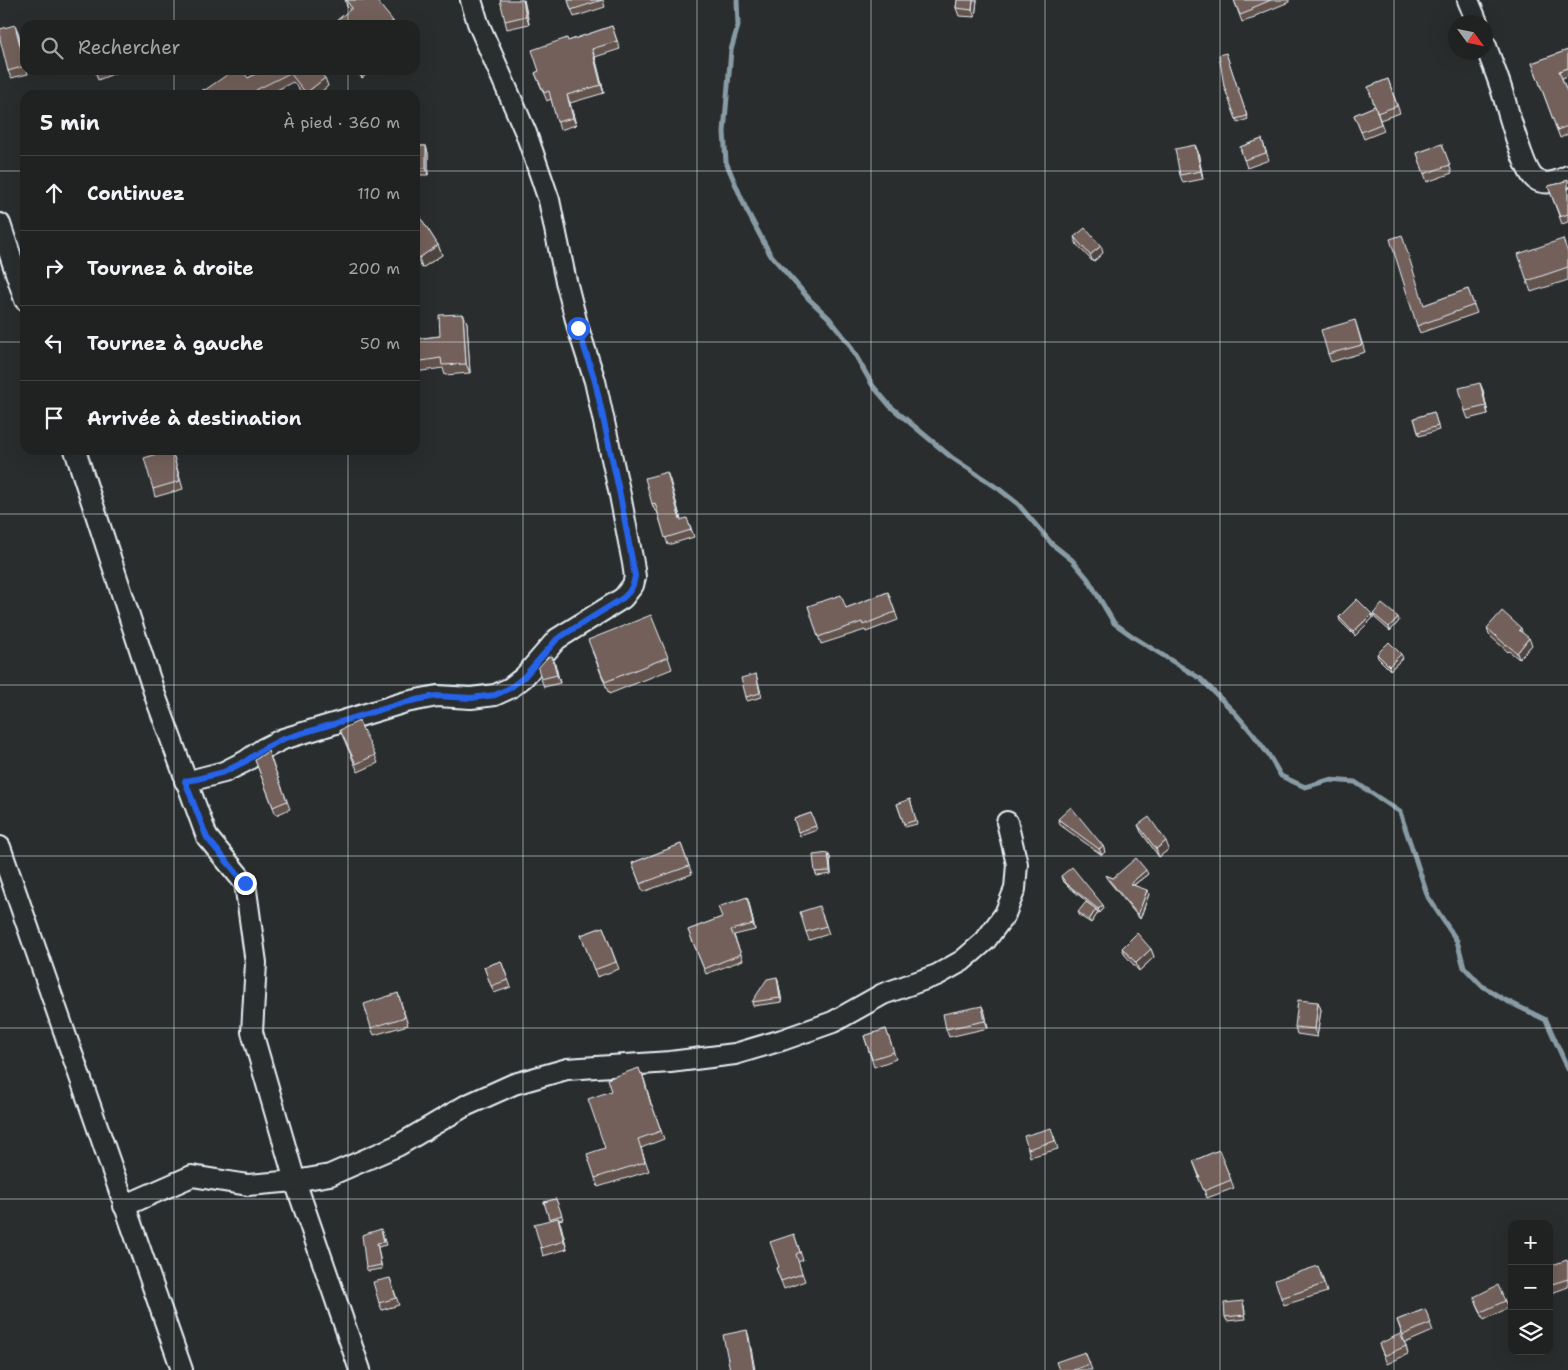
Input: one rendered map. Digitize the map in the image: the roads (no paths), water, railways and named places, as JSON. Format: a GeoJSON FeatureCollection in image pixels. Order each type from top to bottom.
{"type":"FeatureCollection","features":[{"type":"Feature","properties":{"kind":"street"},"geometry":{"type":"LineString","coordinates":[[185,781],[224,772],[283,739],[406,702],[436,696],[471,698],[495,695],[510,688],[524,677],[557,639],[623,598],[633,585],[635,576],[620,495],[595,381],[578,328],[565,277],[549,200],[526,133],[478,23],[471,0]]}},
{"type":"Feature","properties":{"kind":"street"},"geometry":{"type":"LineString","coordinates":[[1468,0],[1474,15]]}},
{"type":"Feature","properties":{"kind":"street"},"geometry":{"type":"LineString","coordinates":[[1491,60],[1530,173],[1536,180],[1548,183],[1560,181],[1568,176]]}},
{"type":"Feature","properties":{"kind":"street"},"geometry":{"type":"LineString","coordinates":[[0,224],[20,285]]}},
{"type":"Feature","properties":{"kind":"street"},"geometry":{"type":"LineString","coordinates":[[77,455],[185,781],[207,838],[245,883],[256,963],[252,1032],[295,1181],[360,1370]]}},
{"type":"Feature","properties":{"kind":"street"},"geometry":{"type":"LineString","coordinates":[[124,1206],[192,1176],[248,1185],[295,1181],[330,1175],[399,1145],[465,1106],[514,1084],[567,1069],[670,1062],[734,1054],[833,1022],[883,994],[937,975],[962,961],[985,941],[1005,914],[1015,890],[1017,864],[1008,822]]}},
{"type":"Feature","properties":{"kind":"street"},"geometry":{"type":"LineString","coordinates":[[0,847],[182,1370]]}},
{"type":"Feature","properties":{"kind":"waterway"},"geometry":{"type":"LineString","coordinates":[[737,0],[738,26],[731,50],[724,132],[726,162],[746,209],[770,254],[810,300],[829,318],[848,342],[873,386],[890,406],[951,457],[1018,504],[1052,544],[1072,560],[1088,579],[1114,623],[1201,679],[1253,734],[1281,776],[1305,787],[1329,780],[1355,782],[1400,812],[1428,897],[1457,941],[1464,967],[1481,985],[1503,999],[1546,1020],[1568,1069]]}}]}
